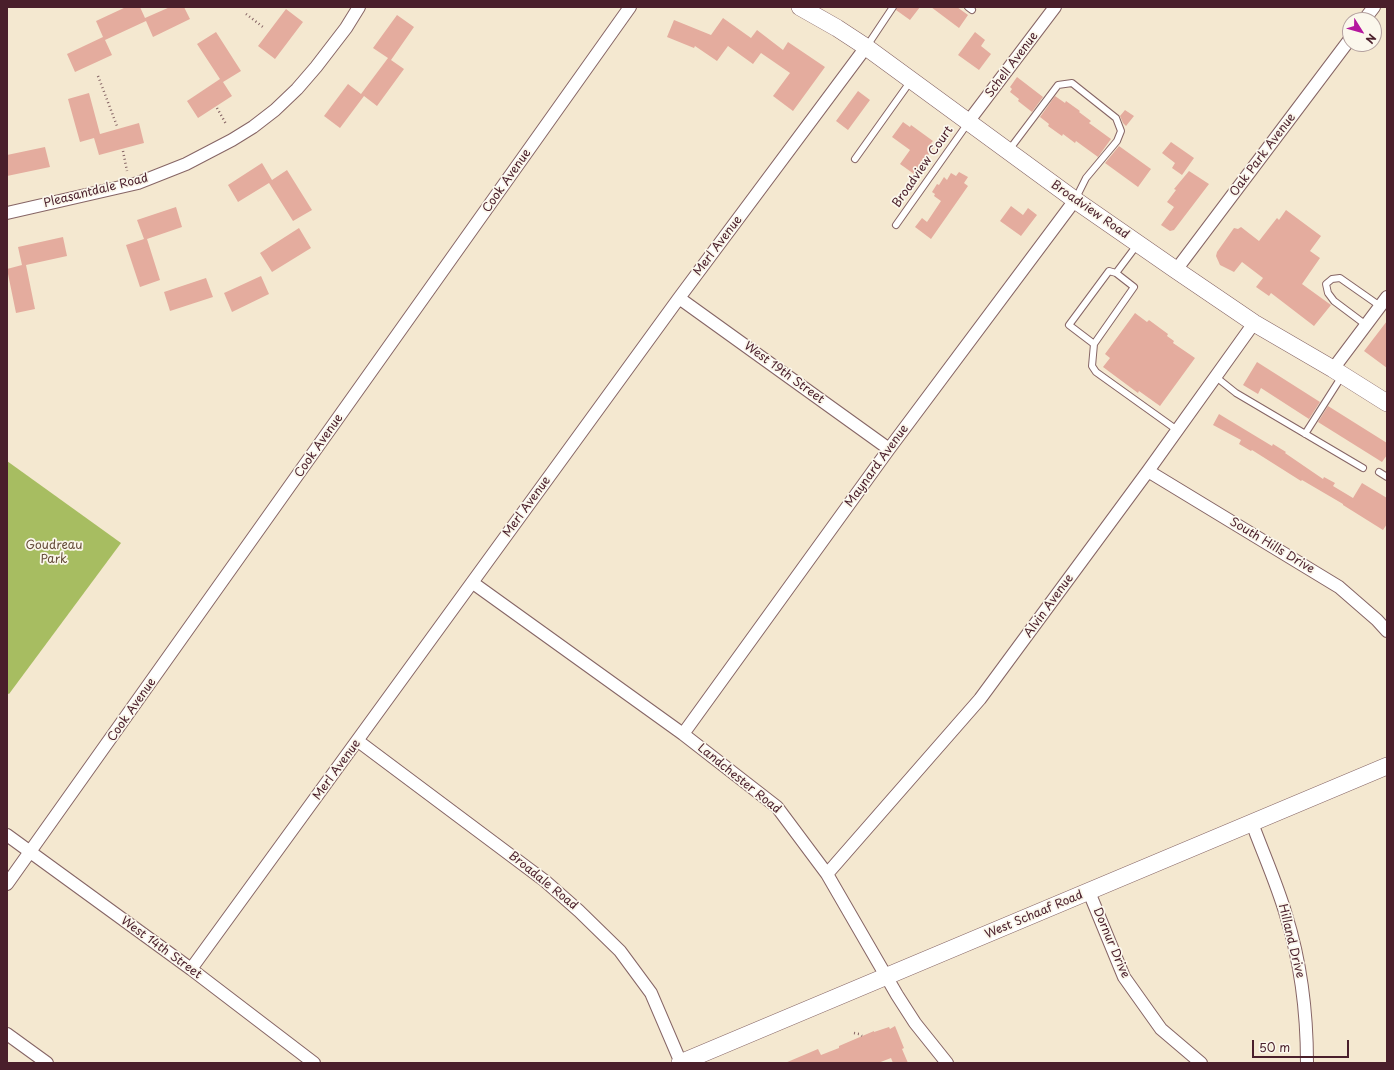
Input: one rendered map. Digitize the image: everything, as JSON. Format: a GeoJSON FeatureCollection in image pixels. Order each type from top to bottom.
{"type":"FeatureCollection","features":[{"type":"Feature","properties":{"kind":"street","name":"Pleasantdale Road"},"geometry":{"type":"LineString","coordinates":[[7,213],[138,183],[186,164],[232,140],[253,127],[275,110],[297,89],[346,28],[359,7]]}},
{"type":"Feature","properties":{"kind":"street","name":"Cook Avenue"},"geometry":{"type":"LineString","coordinates":[[7,884],[630,7]]}},
{"type":"Feature","properties":{"kind":"street","name":"Broadview Road"},"geometry":{"type":"LineString","coordinates":[[800,7],[837,28],[866,47],[1075,200],[1254,323],[1387,403]]}},
{"type":"Feature","properties":{"kind":"street","name":"Schell Avenue"},"geometry":{"type":"LineString","coordinates":[[968,122],[1055,7]]}},
{"type":"Feature","properties":{"kind":"street","name":"Merl Avenue"},"geometry":{"type":"LineString","coordinates":[[191,969],[679,298],[866,47]]}},
{"type":"Feature","properties":{"kind":"street","name":"Oak Park Avenue"},"geometry":{"type":"LineString","coordinates":[[1176,270],[1342,50]]}},
{"type":"Feature","properties":{"kind":"street","name":"Maynard Avenue"},"geometry":{"type":"LineString","coordinates":[[683,734],[889,449],[1075,200]]}},
{"type":"Feature","properties":{"kind":"street","name":"West 19th Street"},"geometry":{"type":"LineString","coordinates":[[679,298],[889,449]]}},
{"type":"Feature","properties":{"kind":"street"},"geometry":{"type":"LineString","coordinates":[[1337,372],[1366,325],[1384,301]]}},
{"type":"Feature","properties":{"kind":"street","name":"Alvin Avenue"},"geometry":{"type":"LineString","coordinates":[[827,874],[980,699],[1148,471],[1254,323]]}},
{"type":"Feature","properties":{"kind":"street","name":"South Hills Drive"},"geometry":{"type":"LineString","coordinates":[[1148,471],[1339,587],[1377,620],[1387,631]]}},
{"type":"Feature","properties":{"kind":"street","name":"Landchester Road"},"geometry":{"type":"LineString","coordinates":[[473,583],[683,734],[777,807],[827,874],[886,977],[915,1023],[947,1063]]}},
{"type":"Feature","properties":{"kind":"street","name":"Broadale Road"},"geometry":{"type":"LineString","coordinates":[[358,741],[545,881],[579,910],[620,951],[651,993],[681,1063]]}},
{"type":"Feature","properties":{"kind":"street","name":"West Schaaf Road"},"geometry":{"type":"LineString","coordinates":[[681,1063],[699,1060],[886,977],[1387,766]]}},
{"type":"Feature","properties":{"kind":"street","name":"Hilland Drive"},"geometry":{"type":"LineString","coordinates":[[1252,823],[1286,915],[1299,968],[1307,1031],[1308,1063]]}},
{"type":"Feature","properties":{"kind":"street","name":"West 14th Street"},"geometry":{"type":"LineString","coordinates":[[7,835],[191,969],[314,1063]]}},
{"type":"Feature","properties":{"kind":"street","name":"Dornur Drive"},"geometry":{"type":"LineString","coordinates":[[1089,892],[1124,977],[1161,1029],[1201,1063]]}},
{"type":"Feature","properties":{"kind":"street"},"geometry":{"type":"LineString","coordinates":[[7,1034],[47,1063]]}},
{"type":"Feature","properties":{"kind":"lane"},"geometry":{"type":"LineString","coordinates":[[866,47],[893,7]]}},
{"type":"Feature","properties":{"kind":"lane"},"geometry":{"type":"LineString","coordinates":[[855,159],[911,80]]}},
{"type":"Feature","properties":{"kind":"lane"},"geometry":{"type":"LineString","coordinates":[[1008,151],[1058,85],[1072,83],[1116,118],[1121,131],[1117,141],[1086,178],[1075,200]]}},
{"type":"Feature","properties":{"kind":"lane","name":"Broadview Court"},"geometry":{"type":"LineString","coordinates":[[896,225],[968,122]]}},
{"type":"Feature","properties":{"kind":"lane"},"geometry":{"type":"LineString","coordinates":[[1116,273],[1138,244]]}},
{"type":"Feature","properties":{"kind":"lane"},"geometry":{"type":"LineString","coordinates":[[1094,344],[1069,325],[1109,271],[1116,273],[1134,287],[1094,344],[1091,363],[1096,372],[1177,430]]}},
{"type":"Feature","properties":{"kind":"lane"},"geometry":{"type":"LineString","coordinates":[[1366,325],[1334,301],[1328,293],[1326,284],[1332,279],[1340,278],[1384,301]]}},
{"type":"Feature","properties":{"kind":"lane"},"geometry":{"type":"LineString","coordinates":[[1305,434],[1337,372]]}},
{"type":"Feature","properties":{"kind":"lane"},"geometry":{"type":"LineString","coordinates":[[1216,377],[1236,393],[1362,468]]}},
{"type":"Feature","properties":{"kind":"lane"},"geometry":{"type":"LineString","coordinates":[[1379,472],[1387,477]]}},
{"type":"Feature","properties":{"kind":"path"},"geometry":{"type":"LineString","coordinates":[[246,14],[263,27]]}},
{"type":"Feature","properties":{"kind":"path"},"geometry":{"type":"LineString","coordinates":[[98,76],[117,126]]}},
{"type":"Feature","properties":{"kind":"path"},"geometry":{"type":"LineString","coordinates":[[217,108],[226,124]]}},
{"type":"Feature","properties":{"kind":"path"},"geometry":{"type":"LineString","coordinates":[[123,152],[127,171]]}},
{"type":"Feature","properties":{"kind":"path"},"geometry":{"type":"LineString","coordinates":[[854,1033],[862,1036]]}},
{"type":"Feature","properties":{"kind":"green space","name":"Goudreau Park"},"geometry":{"type":"Polygon","coordinates":[[[7,461],[121,543],[9,694],[7,693],[7,461]]]}},
{"type":"Feature","properties":{"kind":"building"},"geometry":{"type":"Polygon","coordinates":[[[126,7],[140,7],[145,18],[170,7],[184,7],[190,19],[153,37],[146,21],[105,40],[112,55],[75,72],[67,54],[103,37],[96,21],[126,7]]]}},
{"type":"Feature","properties":{"kind":"building"},"geometry":{"type":"Polygon","coordinates":[[[897,7],[920,7],[910,20],[896,10],[897,7]]]}},
{"type":"Feature","properties":{"kind":"building"},"geometry":{"type":"Polygon","coordinates":[[[931,7],[957,7],[968,15],[959,28],[931,7]]]}},
{"type":"Feature","properties":{"kind":"building"},"geometry":{"type":"Polygon","coordinates":[[[286,9],[303,22],[275,59],[258,46],[286,9]]]}},
{"type":"Feature","properties":{"kind":"building"},"geometry":{"type":"Polygon","coordinates":[[[397,15],[414,27],[391,60],[404,69],[377,106],[364,96],[340,128],[324,116],[348,84],[361,94],[388,58],[373,48],[397,15]]]}},
{"type":"Feature","properties":{"kind":"building"},"geometry":{"type":"Polygon","coordinates":[[[723,18],[751,38],[757,30],[783,50],[788,42],[825,67],[793,111],[773,96],[790,73],[761,53],[753,64],[728,46],[717,61],[695,46],[694,48],[667,37],[674,20],[711,35],[723,18]]]}},
{"type":"Feature","properties":{"kind":"building"},"geometry":{"type":"Polygon","coordinates":[[[216,32],[241,71],[223,82],[232,96],[198,118],[187,101],[220,79],[197,44],[216,32]]]}},
{"type":"Feature","properties":{"kind":"building"},"geometry":{"type":"Polygon","coordinates":[[[975,32],[985,40],[981,46],[991,54],[979,70],[958,55],[975,32]]]}},
{"type":"Feature","properties":{"kind":"building"},"geometry":{"type":"Polygon","coordinates":[[[1017,77],[1043,97],[1032,112],[1018,101],[1019,99],[1010,92],[1012,89],[1010,87],[1017,77]]]}},
{"type":"Feature","properties":{"kind":"building"},"geometry":{"type":"Polygon","coordinates":[[[858,91],[870,100],[848,130],[836,121],[858,91]]]}},
{"type":"Feature","properties":{"kind":"building"},"geometry":{"type":"Polygon","coordinates":[[[89,93],[100,134],[139,123],[144,143],[99,155],[94,138],[80,142],[68,99],[89,93]]]}},
{"type":"Feature","properties":{"kind":"building"},"geometry":{"type":"Polygon","coordinates":[[[1055,96],[1065,103],[1066,101],[1080,111],[1079,112],[1091,121],[1089,123],[1111,139],[1098,157],[1076,141],[1075,143],[1063,134],[1062,136],[1048,126],[1049,124],[1040,117],[1055,96]]]}},
{"type":"Feature","properties":{"kind":"building"},"geometry":{"type":"Polygon","coordinates":[[[1125,110],[1134,116],[1126,126],[1120,116],[1125,110]]]}},
{"type":"Feature","properties":{"kind":"building"},"geometry":{"type":"Polygon","coordinates":[[[903,122],[910,127],[911,125],[933,141],[931,143],[935,146],[914,174],[900,164],[910,150],[892,137],[903,122]]]}},
{"type":"Feature","properties":{"kind":"building"},"geometry":{"type":"Polygon","coordinates":[[[1171,142],[1194,158],[1182,175],[1172,168],[1175,163],[1162,153],[1171,142]]]}},
{"type":"Feature","properties":{"kind":"building"},"geometry":{"type":"Polygon","coordinates":[[[1119,146],[1151,169],[1138,187],[1105,163],[1119,146]]]}},
{"type":"Feature","properties":{"kind":"building"},"geometry":{"type":"Polygon","coordinates":[[[45,147],[50,167],[7,176],[7,155],[45,147]]]}},
{"type":"Feature","properties":{"kind":"building"},"geometry":{"type":"Polygon","coordinates":[[[262,163],[272,180],[287,170],[312,210],[293,221],[269,183],[238,202],[228,185],[262,163]]]}},
{"type":"Feature","properties":{"kind":"building"},"geometry":{"type":"Polygon","coordinates":[[[1189,171],[1209,184],[1174,230],[1170,231],[1161,225],[1174,207],[1167,202],[1176,190],[1174,189],[1189,171]]]}},
{"type":"Feature","properties":{"kind":"building"},"geometry":{"type":"Polygon","coordinates":[[[959,172],[968,177],[964,183],[968,186],[931,239],[915,227],[922,218],[927,222],[941,201],[934,196],[935,194],[932,192],[937,184],[939,185],[944,177],[947,180],[951,173],[956,176],[959,172]]]}},
{"type":"Feature","properties":{"kind":"building"},"geometry":{"type":"Polygon","coordinates":[[[1011,206],[1023,215],[1028,208],[1037,215],[1021,236],[1000,221],[1011,206]]]}},
{"type":"Feature","properties":{"kind":"building"},"geometry":{"type":"Polygon","coordinates":[[[176,207],[182,227],[147,239],[160,280],[140,287],[126,245],[144,239],[137,220],[176,207]]]}},
{"type":"Feature","properties":{"kind":"building"},"geometry":{"type":"Polygon","coordinates":[[[1286,210],[1321,236],[1310,251],[1320,258],[1302,284],[1331,305],[1314,326],[1271,293],[1269,296],[1256,287],[1263,278],[1242,262],[1234,272],[1220,265],[1216,256],[1217,252],[1234,228],[1238,229],[1241,227],[1259,241],[1277,218],[1279,220],[1286,210]]]}},
{"type":"Feature","properties":{"kind":"building"},"geometry":{"type":"Polygon","coordinates":[[[299,228],[311,248],[272,272],[260,253],[299,228]]]}},
{"type":"Feature","properties":{"kind":"building"},"geometry":{"type":"Polygon","coordinates":[[[63,237],[67,256],[26,265],[35,309],[16,313],[7,269],[22,265],[18,247],[63,237]]]}},
{"type":"Feature","properties":{"kind":"building"},"geometry":{"type":"Polygon","coordinates":[[[261,276],[269,294],[232,312],[224,293],[261,276]]]}},
{"type":"Feature","properties":{"kind":"building"},"geometry":{"type":"Polygon","coordinates":[[[206,278],[213,297],[170,311],[164,292],[206,278]]]}},
{"type":"Feature","properties":{"kind":"building"},"geometry":{"type":"Polygon","coordinates":[[[1135,313],[1147,322],[1149,320],[1168,334],[1167,336],[1174,341],[1173,343],[1195,358],[1160,406],[1139,391],[1138,393],[1103,367],[1110,358],[1105,354],[1135,313]]]}},
{"type":"Feature","properties":{"kind":"building"},"geometry":{"type":"Polygon","coordinates":[[[1387,321],[1387,368],[1364,351],[1387,321]]]}},
{"type":"Feature","properties":{"kind":"building"},"geometry":{"type":"Polygon","coordinates":[[[1257,362],[1320,402],[1309,419],[1261,388],[1258,394],[1243,385],[1257,362]]]}},
{"type":"Feature","properties":{"kind":"building"},"geometry":{"type":"Polygon","coordinates":[[[1328,406],[1387,443],[1387,455],[1382,462],[1318,422],[1328,406]]]}},
{"type":"Feature","properties":{"kind":"building"},"geometry":{"type":"Polygon","coordinates":[[[1219,414],[1272,446],[1273,444],[1286,452],[1285,453],[1323,479],[1324,477],[1335,483],[1333,486],[1353,498],[1362,483],[1387,498],[1387,524],[1383,530],[1343,504],[1302,480],[1301,481],[1252,450],[1251,451],[1239,444],[1241,440],[1213,425],[1219,414]]]}},
{"type":"Feature","properties":{"kind":"building"},"geometry":{"type":"Polygon","coordinates":[[[895,1026],[908,1063],[893,1063],[891,1058],[878,1063],[785,1063],[818,1049],[821,1055],[874,1031],[889,1027],[890,1029],[895,1026]]]}}]}
